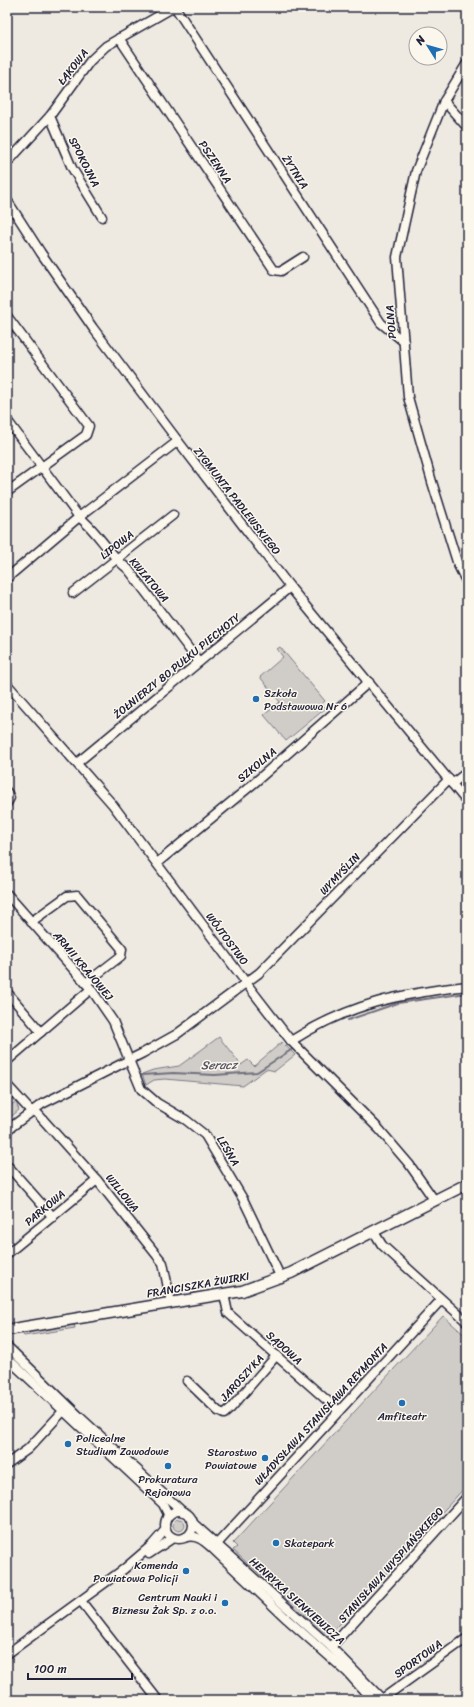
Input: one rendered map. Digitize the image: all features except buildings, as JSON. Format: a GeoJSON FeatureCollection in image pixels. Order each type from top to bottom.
{"type":"FeatureCollection","features":[{"type":"Feature","properties":{"kind":"main road","name":"FRANCISZKA ŻWIRKI"},"geometry":{"type":"LineString","coordinates":[[7,1330],[248,1289],[281,1278],[467,1184]]}},
{"type":"Feature","properties":{"kind":"street","name":"ŁĄKOWA"},"geometry":{"type":"LineString","coordinates":[[7,162],[50,116],[90,60],[106,46],[174,7]]}},
{"type":"Feature","properties":{"kind":"street","name":"ŻYTNIA"},"geometry":{"type":"LineString","coordinates":[[174,7],[381,323],[404,342]]}},
{"type":"Feature","properties":{"kind":"street","name":"PSZENNA"},"geometry":{"type":"LineString","coordinates":[[119,38],[274,270],[280,271],[303,257]]}},
{"type":"Feature","properties":{"kind":"street","name":"POLNA"},"geometry":{"type":"LineString","coordinates":[[467,63],[444,101],[416,171],[397,257],[408,397],[434,489],[458,565],[467,583]]}},
{"type":"Feature","properties":{"kind":"street"},"geometry":{"type":"LineString","coordinates":[[444,101],[467,127]]}},
{"type":"Feature","properties":{"kind":"street","name":"SPOKOJNA"},"geometry":{"type":"LineString","coordinates":[[50,116],[72,168],[102,217]]}},
{"type":"Feature","properties":{"kind":"street","name":"ZYGMUNTA PADLEWSKIEGO"},"geometry":{"type":"LineString","coordinates":[[7,200],[41,253],[93,328],[178,441],[290,587],[370,682],[467,802]]}},
{"type":"Feature","properties":{"kind":"street"},"geometry":{"type":"LineString","coordinates":[[7,316],[89,426],[86,434],[40,466],[7,492]]}},
{"type":"Feature","properties":{"kind":"street","name":"KWIATOWA"},"geometry":{"type":"LineString","coordinates":[[7,420],[79,517],[89,524],[116,559],[128,569],[199,662]]}},
{"type":"Feature","properties":{"kind":"street"},"geometry":{"type":"LineString","coordinates":[[7,578],[79,517],[178,441]]}},
{"type":"Feature","properties":{"kind":"street","name":"LIPOWA"},"geometry":{"type":"LineString","coordinates":[[74,593],[173,515]]}},
{"type":"Feature","properties":{"kind":"street","name":"ŻOŁNIERZY 80 PUŁKU PIECHOTY"},"geometry":{"type":"LineString","coordinates":[[77,762],[290,587]]}},
{"type":"Feature","properties":{"kind":"street","name":"SZKOLNA"},"geometry":{"type":"LineString","coordinates":[[157,863],[258,780],[370,682]]}},
{"type":"Feature","properties":{"kind":"street","name":"WÓJTOSTWO"},"geometry":{"type":"LineString","coordinates":[[7,684],[114,805],[291,1041],[379,1129],[409,1164],[435,1201]]}},
{"type":"Feature","properties":{"kind":"street","name":"WYMYŚLIN"},"geometry":{"type":"LineString","coordinates":[[7,1130],[33,1110],[177,1034],[259,973],[451,782],[467,772]]}},
{"type":"Feature","properties":{"kind":"street"},"geometry":{"type":"LineString","coordinates":[[7,792],[10,798],[7,803]]}},
{"type":"Feature","properties":{"kind":"street","name":"ARMII KRAJOWEJ"},"geometry":{"type":"LineString","coordinates":[[7,894],[88,986],[113,1021],[125,1048],[128,1061]]}},
{"type":"Feature","properties":{"kind":"street"},"geometry":{"type":"LineString","coordinates":[[7,1061],[41,1032],[121,956],[122,949],[77,896],[67,896],[31,922]]}},
{"type":"Feature","properties":{"kind":"street"},"geometry":{"type":"LineString","coordinates":[[291,1041],[326,1021],[366,1004],[397,996],[467,986]]}},
{"type":"Feature","properties":{"kind":"street"},"geometry":{"type":"LineString","coordinates":[[7,992],[41,1032]]}},
{"type":"Feature","properties":{"kind":"street","name":"LEŚNA"},"geometry":{"type":"LineString","coordinates":[[128,1061],[141,1089],[147,1096],[186,1120],[205,1135],[243,1199],[281,1278]]}},
{"type":"Feature","properties":{"kind":"street","name":"WILLOWA"},"geometry":{"type":"LineString","coordinates":[[7,1085],[29,1109],[33,1110],[97,1180],[163,1263],[171,1303]]}},
{"type":"Feature","properties":{"kind":"street"},"geometry":{"type":"LineString","coordinates":[[7,1164],[53,1217]]}},
{"type":"Feature","properties":{"kind":"street","name":"PARKOWA"},"geometry":{"type":"LineString","coordinates":[[7,1254],[97,1180]]}},
{"type":"Feature","properties":{"kind":"street"},"geometry":{"type":"LineString","coordinates":[[374,1232],[382,1245],[467,1322]]}},
{"type":"Feature","properties":{"kind":"street","name":"SĄDOWA"},"geometry":{"type":"LineString","coordinates":[[224,1294],[228,1313],[339,1411]]}},
{"type":"Feature","properties":{"kind":"street","name":"WŁADYSŁAWA STANISŁAWA REYMONTA"},"geometry":{"type":"LineString","coordinates":[[216,1543],[441,1300]]}},
{"type":"Feature","properties":{"kind":"street"},"geometry":{"type":"LineString","coordinates":[[7,1346],[66,1408],[163,1504],[168,1514],[166,1529],[152,1545],[124,1569],[7,1654]]}},
{"type":"Feature","properties":{"kind":"street","name":"JAROSZYKA"},"geometry":{"type":"LineString","coordinates":[[187,1381],[218,1411],[224,1414],[231,1408],[276,1356]]}},
{"type":"Feature","properties":{"kind":"street"},"geometry":{"type":"LineString","coordinates":[[7,1358],[66,1408],[183,1512],[190,1516],[193,1522],[193,1529],[186,1537],[179,1539],[173,1538],[166,1529]]}},
{"type":"Feature","properties":{"kind":"street"},"geometry":{"type":"LineString","coordinates":[[7,1464],[28,1449],[66,1408]]}},
{"type":"Feature","properties":{"kind":"street","name":"STANISŁAWA WYSPIAŃSKIEGO"},"geometry":{"type":"LineString","coordinates":[[331,1647],[467,1497]]}},
{"type":"Feature","properties":{"kind":"street"},"geometry":{"type":"LineString","coordinates":[[167,1518],[174,1512],[183,1512]]}},
{"type":"Feature","properties":{"kind":"street","name":"HENRYKA SIENKIEWICZA"},"geometry":{"type":"LineString","coordinates":[[193,1522],[331,1647],[382,1699]]}},
{"type":"Feature","properties":{"kind":"street","name":"HENRYKA SIENKIEWICZA"},"geometry":{"type":"LineString","coordinates":[[186,1537],[199,1537],[211,1547],[287,1619],[348,1673],[372,1700]]}},
{"type":"Feature","properties":{"kind":"street"},"geometry":{"type":"LineString","coordinates":[[124,1569],[173,1538]]}},
{"type":"Feature","properties":{"kind":"street"},"geometry":{"type":"LineString","coordinates":[[81,1601],[157,1700]]}},
{"type":"Feature","properties":{"kind":"street","name":"SPORTOWA"},"geometry":{"type":"LineString","coordinates":[[382,1699],[467,1638]]}},
{"type":"Feature","properties":{"kind":"shaded area"},"geometry":{"type":"Polygon","coordinates":[[[280,647],[325,701],[322,704],[326,708],[286,741],[264,715],[280,702],[260,677],[283,657],[277,649],[280,647]]]}},
{"type":"Feature","properties":{"kind":"shaded area"},"geometry":{"type":"Polygon","coordinates":[[[219,1037],[241,1065],[248,1060],[254,1066],[282,1042],[295,1055],[275,1071],[266,1069],[243,1086],[165,1079],[154,1080],[146,1085],[142,1074],[153,1070],[179,1066],[219,1037]]]}},
{"type":"Feature","properties":{"kind":"shaded area"},"geometry":{"type":"Polygon","coordinates":[[[16,1102],[19,1110],[7,1120],[7,1107],[16,1102]]]}},
{"type":"Feature","properties":{"kind":"shaded area"},"geometry":{"type":"Polygon","coordinates":[[[443,1316],[467,1337],[467,1485],[328,1637],[233,1550],[237,1547],[233,1543],[443,1316]]]}},
{"type":"Feature","properties":{"kind":"shaded area"},"geometry":{"type":"Polygon","coordinates":[[[74,1325],[75,1328],[23,1335],[23,1333],[74,1325]]]}},
{"type":"Feature","properties":{"kind":"shaded area"},"geometry":{"type":"Polygon","coordinates":[[[179,1519],[183,1521],[185,1525],[183,1529],[179,1531],[175,1529],[173,1525],[175,1521],[179,1519]]]}},
{"type":"Feature","properties":{"kind":"waterway","name":"Seracz"},"geometry":{"type":"LineString","coordinates":[[348,1020],[398,1003],[467,993]]}},
{"type":"Feature","properties":{"kind":"waterway","name":"Seracz"},"geometry":{"type":"LineString","coordinates":[[142,1075],[173,1073],[215,1075],[257,1072],[291,1050]]}},
{"type":"Feature","properties":{"kind":"place","name":"Szkoła Podstawowa Nr 6"},"geometry":{"type":"Point","coordinates":[256,699]}},
{"type":"Feature","properties":{"kind":"place","name":"Amfiteatr"},"geometry":{"type":"Point","coordinates":[402,1403]}},
{"type":"Feature","properties":{"kind":"place","name":"Policealne Studium Zawodowe"},"geometry":{"type":"Point","coordinates":[68,1444]}},
{"type":"Feature","properties":{"kind":"place","name":"Starostwo Powiatowe"},"geometry":{"type":"Point","coordinates":[265,1458]}},
{"type":"Feature","properties":{"kind":"place","name":"Prokuratura Rejonowa"},"geometry":{"type":"Point","coordinates":[168,1466]}},
{"type":"Feature","properties":{"kind":"place","name":"Skatepark"},"geometry":{"type":"Point","coordinates":[276,1543]}},
{"type":"Feature","properties":{"kind":"place","name":"Komenda Powiatowa Policji"},"geometry":{"type":"Point","coordinates":[186,1571]}},
{"type":"Feature","properties":{"kind":"place","name":"Centrum Nauki i Biznesu Żak Sp. z o.o."},"geometry":{"type":"Point","coordinates":[225,1603]}}]}
